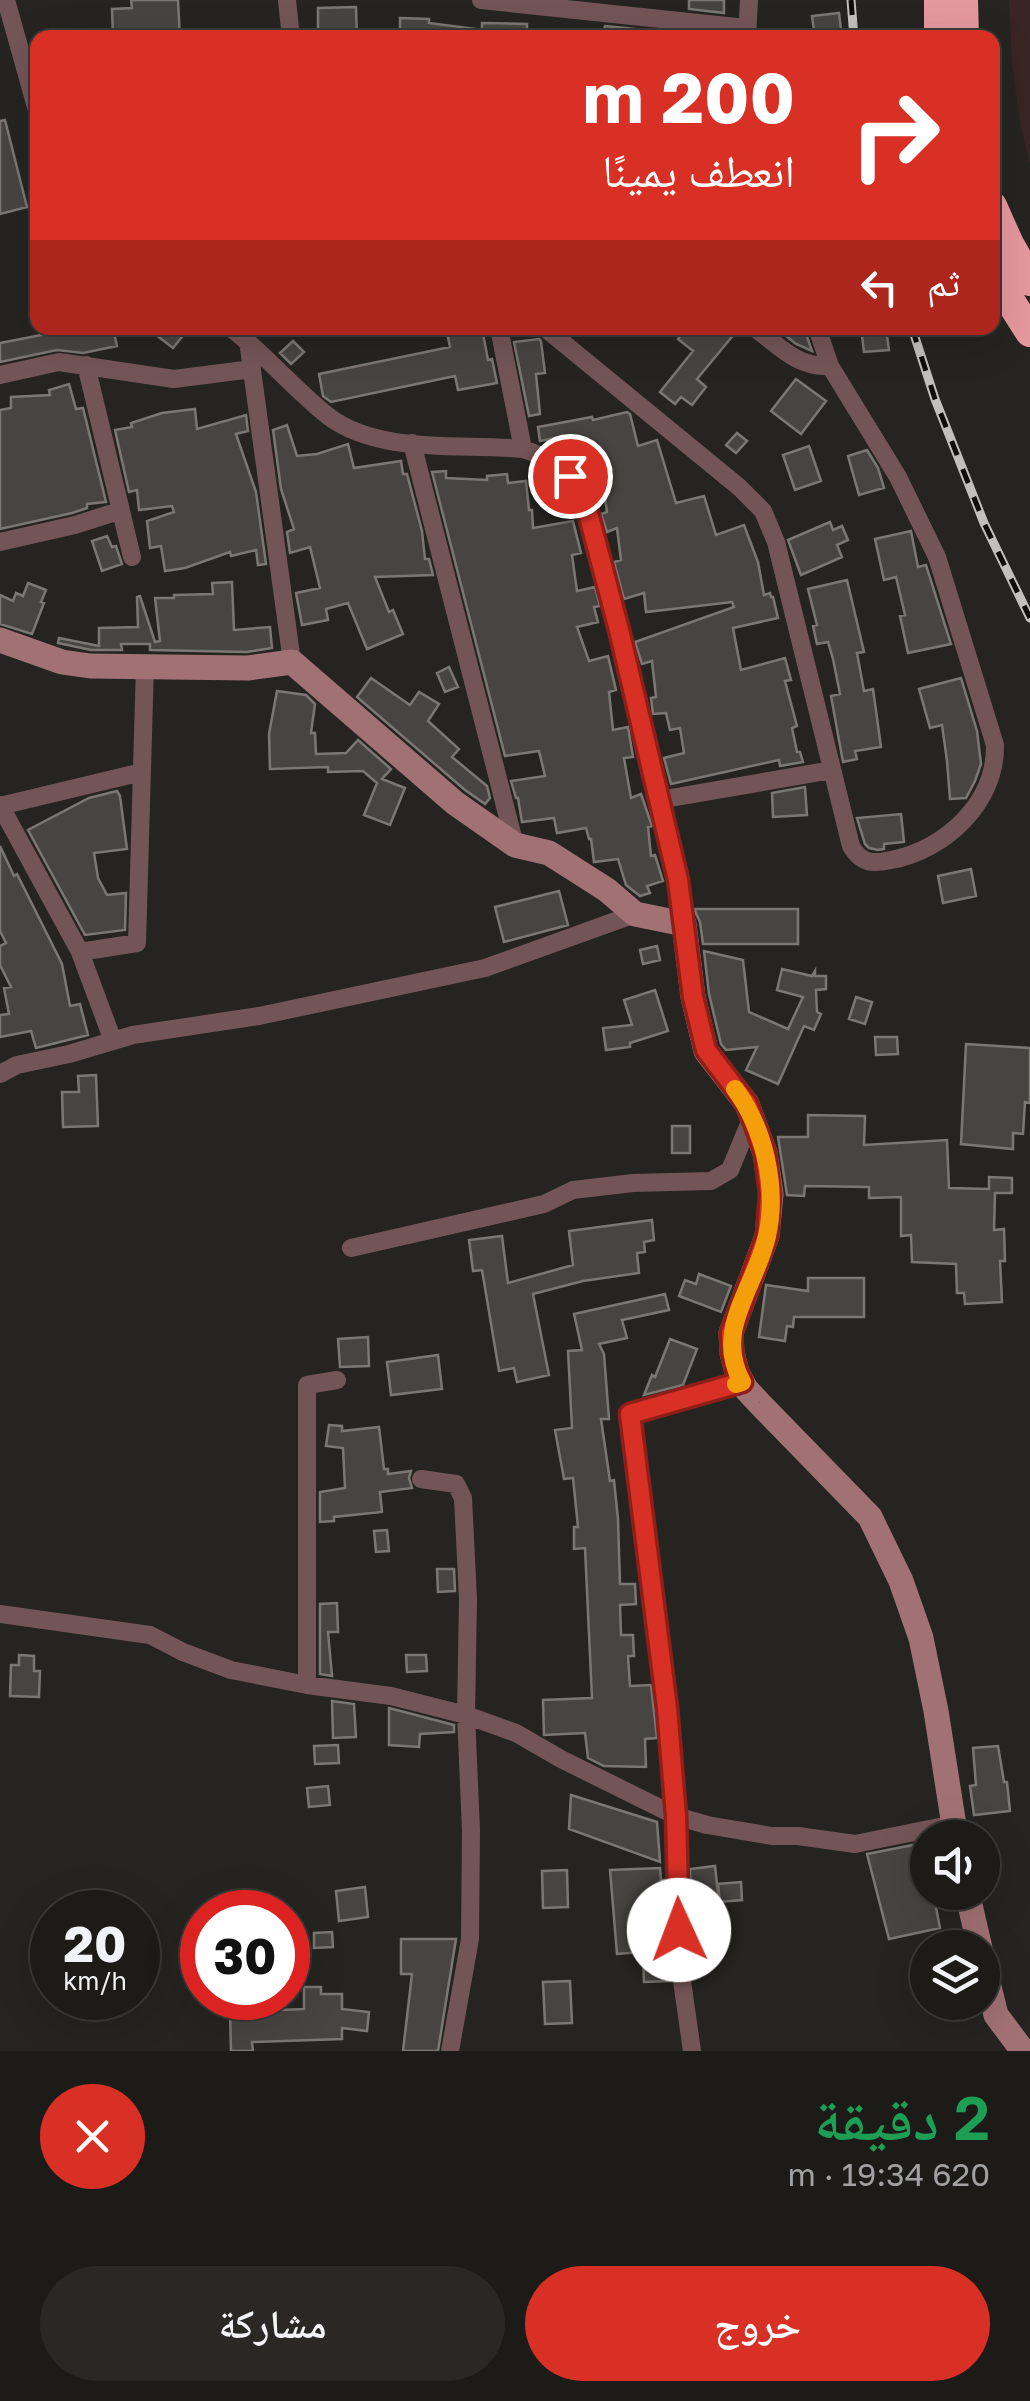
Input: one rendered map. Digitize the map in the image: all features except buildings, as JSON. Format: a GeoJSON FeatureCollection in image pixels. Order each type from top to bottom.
{"type":"FeatureCollection","features":[{"type":"Feature","properties":{"kind":"highway"},"geometry":{"type":"LineString","coordinates":[[939,0],[939,30]]}},
{"type":"Feature","properties":{"kind":"highway"},"geometry":{"type":"LineString","coordinates":[[963,0],[964,30]]}},
{"type":"Feature","properties":{"kind":"highway"},"geometry":{"type":"LineString","coordinates":[[1000,223],[1030,281]]}},
{"type":"Feature","properties":{"kind":"highway"},"geometry":{"type":"LineString","coordinates":[[1000,281],[1030,332]]}},
{"type":"Feature","properties":{"kind":"street"},"geometry":{"type":"LineString","coordinates":[[6,0],[30,86]]}},
{"type":"Feature","properties":{"kind":"street"},"geometry":{"type":"LineString","coordinates":[[287,0],[290,30]]}},
{"type":"Feature","properties":{"kind":"street"},"geometry":{"type":"LineString","coordinates":[[482,0],[580,5],[728,30]]}},
{"type":"Feature","properties":{"kind":"street"},"geometry":{"type":"LineString","coordinates":[[746,30],[749,0]]}},
{"type":"Feature","properties":{"kind":"street"},"geometry":{"type":"LineString","coordinates":[[240,335],[329,417],[355,431],[383,440],[523,449],[556,463],[582,490],[678,880],[693,997],[706,1050],[747,1104],[765,1153],[770,1194],[767,1236],[731,1333],[737,1372],[759,1403],[870,1517],[901,1581],[921,1638],[953,1820]]}},
{"type":"Feature","properties":{"kind":"street"},"geometry":{"type":"LineString","coordinates":[[500,335],[523,449]]}},
{"type":"Feature","properties":{"kind":"street"},"geometry":{"type":"LineString","coordinates":[[553,335],[716,465],[763,511],[776,542],[854,851],[866,862],[878,863],[906,857],[948,835],[966,818],[987,786],[995,759],[991,732],[938,557],[898,477],[830,366],[819,335]]}},
{"type":"Feature","properties":{"kind":"street"},"geometry":{"type":"LineString","coordinates":[[764,335],[798,362],[830,366]]}},
{"type":"Feature","properties":{"kind":"street"},"geometry":{"type":"LineString","coordinates":[[248,341],[292,662],[455,803],[515,845],[549,853],[607,890],[636,914],[684,924]]}},
{"type":"Feature","properties":{"kind":"street"},"geometry":{"type":"LineString","coordinates":[[0,375],[60,362],[174,379],[252,369]]}},
{"type":"Feature","properties":{"kind":"street"},"geometry":{"type":"LineString","coordinates":[[86,365],[132,557]]}},
{"type":"Feature","properties":{"kind":"street"},"geometry":{"type":"LineString","coordinates":[[412,442],[515,845]]}},
{"type":"Feature","properties":{"kind":"street"},"geometry":{"type":"LineString","coordinates":[[0,542],[119,511]]}},
{"type":"Feature","properties":{"kind":"street"},"geometry":{"type":"LineString","coordinates":[[0,640],[62,662],[90,666],[248,668],[292,662]]}},
{"type":"Feature","properties":{"kind":"street"},"geometry":{"type":"LineString","coordinates":[[80,952],[137,943],[146,665]]}},
{"type":"Feature","properties":{"kind":"street"},"geometry":{"type":"LineString","coordinates":[[659,800],[832,770]]}},
{"type":"Feature","properties":{"kind":"street"},"geometry":{"type":"LineString","coordinates":[[113,1041],[80,952],[0,806],[142,772]]}},
{"type":"Feature","properties":{"kind":"street"},"geometry":{"type":"LineString","coordinates":[[0,1074],[17,1065],[133,1035],[259,1016],[485,968],[636,914]]}},
{"type":"Feature","properties":{"kind":"street"},"geometry":{"type":"LineString","coordinates":[[351,1248],[544,1204],[572,1190],[633,1183],[711,1181],[730,1170],[752,1117]]}},
{"type":"Feature","properties":{"kind":"street"},"geometry":{"type":"LineString","coordinates":[[306,1685],[307,1385],[337,1380]]}},
{"type":"Feature","properties":{"kind":"street"},"geometry":{"type":"LineString","coordinates":[[692,2051],[680,1967],[676,1816],[667,1708],[630,1414],[742,1382]]}},
{"type":"Feature","properties":{"kind":"street"},"geometry":{"type":"LineString","coordinates":[[421,1479],[456,1484],[463,1498],[468,1599],[470,1940],[450,2051]]}},
{"type":"Feature","properties":{"kind":"street"},"geometry":{"type":"LineString","coordinates":[[0,1614],[150,1635],[231,1670],[391,1696],[466,1716],[516,1733],[676,1816],[707,1825],[855,1844],[910,1836]]}},
{"type":"Feature","properties":{"kind":"street"},"geometry":{"type":"LineString","coordinates":[[1000,2019],[1023,2051]]}},
{"type":"Feature","properties":{"kind":"shaded area"},"geometry":{"type":"Polygon","coordinates":[[[1009,0],[1030,0],[1030,164],[1012,65],[1009,0]]]}},
{"type":"Feature","properties":{"kind":"railway"},"geometry":{"type":"LineString","coordinates":[[851,0],[853,30]]}},
{"type":"Feature","properties":{"kind":"railway"},"geometry":{"type":"LineString","coordinates":[[914,335],[984,523],[1030,618]]}},
{"type":"Feature","properties":{"kind":"slow traffic"},"geometry":{"type":"LineString","coordinates":[[735,1089],[747,1104],[765,1153],[770,1194],[767,1236],[731,1333],[732,1353],[742,1382],[736,1384]]}},
{"type":"Feature","properties":{"kind":"route"},"geometry":{"type":"LineString","coordinates":[[570,476],[582,490],[619,630],[678,880],[693,997],[706,1050],[747,1104],[765,1153],[770,1194],[767,1236],[731,1333],[732,1353],[742,1382],[630,1414],[667,1708],[676,1816],[679,1930]]}}]}
